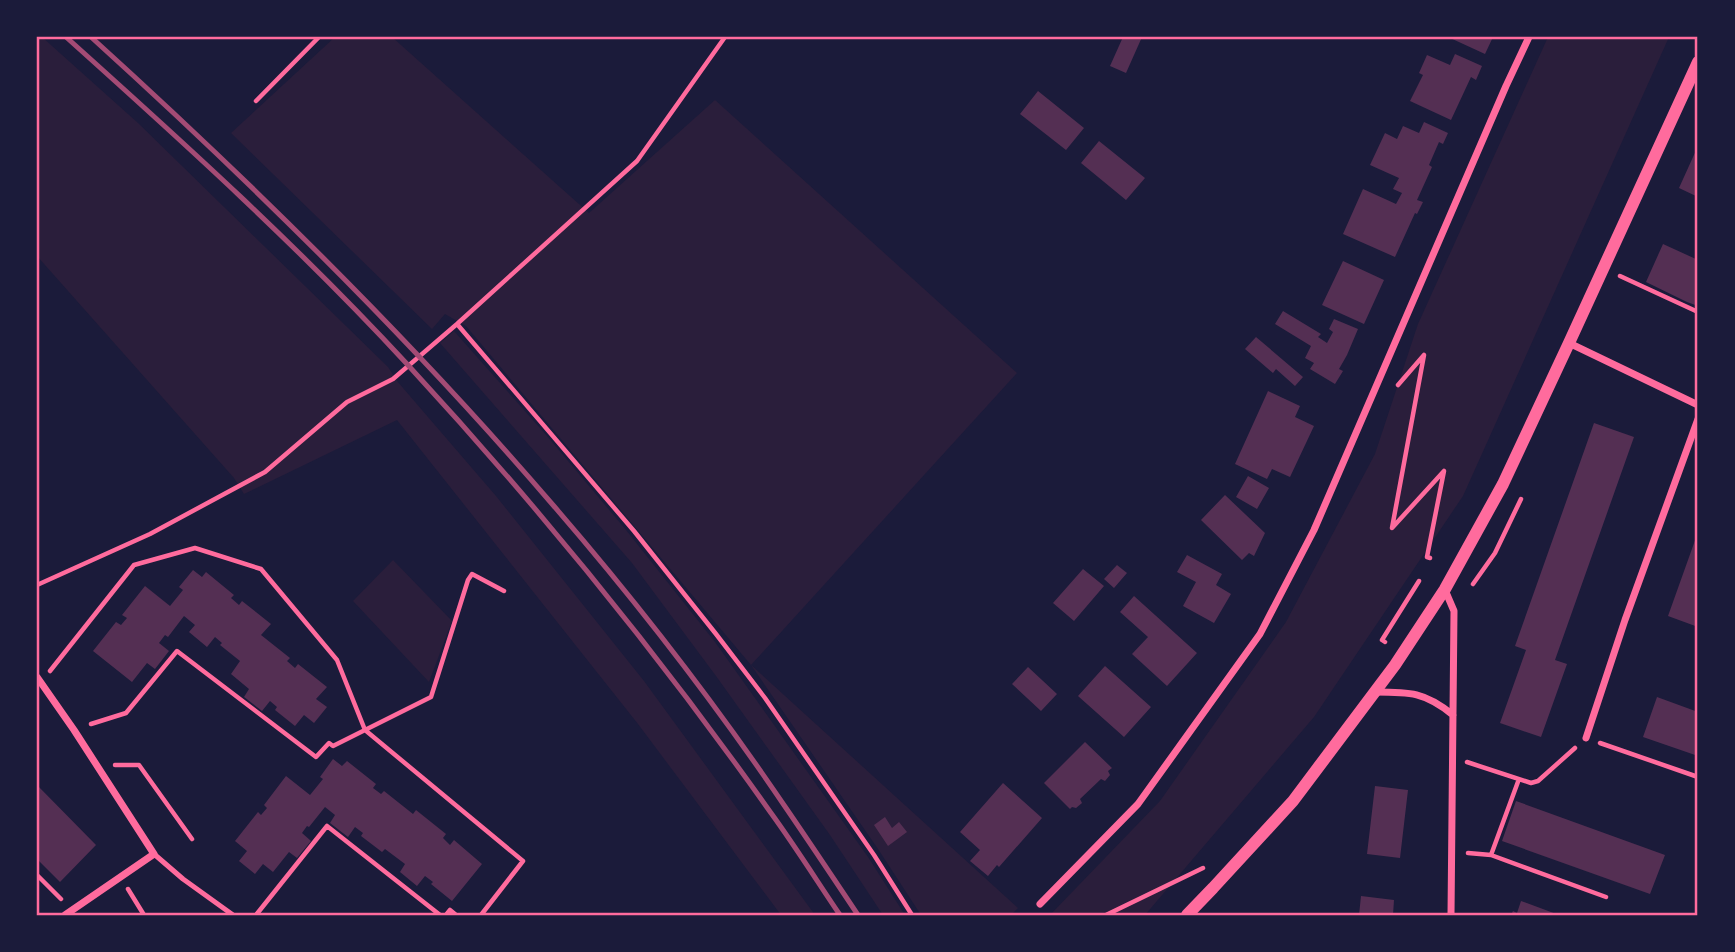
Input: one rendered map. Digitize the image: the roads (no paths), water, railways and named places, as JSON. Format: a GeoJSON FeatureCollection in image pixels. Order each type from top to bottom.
{"type":"FeatureCollection","features":[{"type":"Feature","properties":{"kind":"street"},"geometry":{"type":"LineString","coordinates":[[1040,904],[1138,804],[1260,634],[1314,530],[1500,98],[1529,37]]}},
{"type":"Feature","properties":{"kind":"street"},"geometry":{"type":"LineString","coordinates":[[1186,915],[1293,801],[1403,653],[1445,589],[1503,484],[1698,62]]}},
{"type":"Feature","properties":{"kind":"street"},"geometry":{"type":"LineString","coordinates":[[1569,343],[1698,405]]}},
{"type":"Feature","properties":{"kind":"street"},"geometry":{"type":"LineString","coordinates":[[1586,738],[1625,620],[1698,419]]}},
{"type":"Feature","properties":{"kind":"street"},"geometry":{"type":"LineString","coordinates":[[1445,589],[1454,611],[1451,915]]}},
{"type":"Feature","properties":{"kind":"street"},"geometry":{"type":"LineString","coordinates":[[39,680],[154,854],[69,913]]}},
{"type":"Feature","properties":{"kind":"street"},"geometry":{"type":"LineString","coordinates":[[1375,692],[1421,695],[1437,702],[1453,715]]}},
{"type":"Feature","properties":{"kind":"lane"},"geometry":{"type":"LineString","coordinates":[[154,854],[233,915]]}},
{"type":"Feature","properties":{"kind":"railway"},"geometry":{"type":"LineString","coordinates":[[66,37],[283,237],[455,417],[596,582],[686,696],[789,838],[840,915]]}},
{"type":"Feature","properties":{"kind":"railway"},"geometry":{"type":"LineString","coordinates":[[91,37],[271,206],[387,322],[499,443],[614,578],[703,691],[858,915]]}}]}
